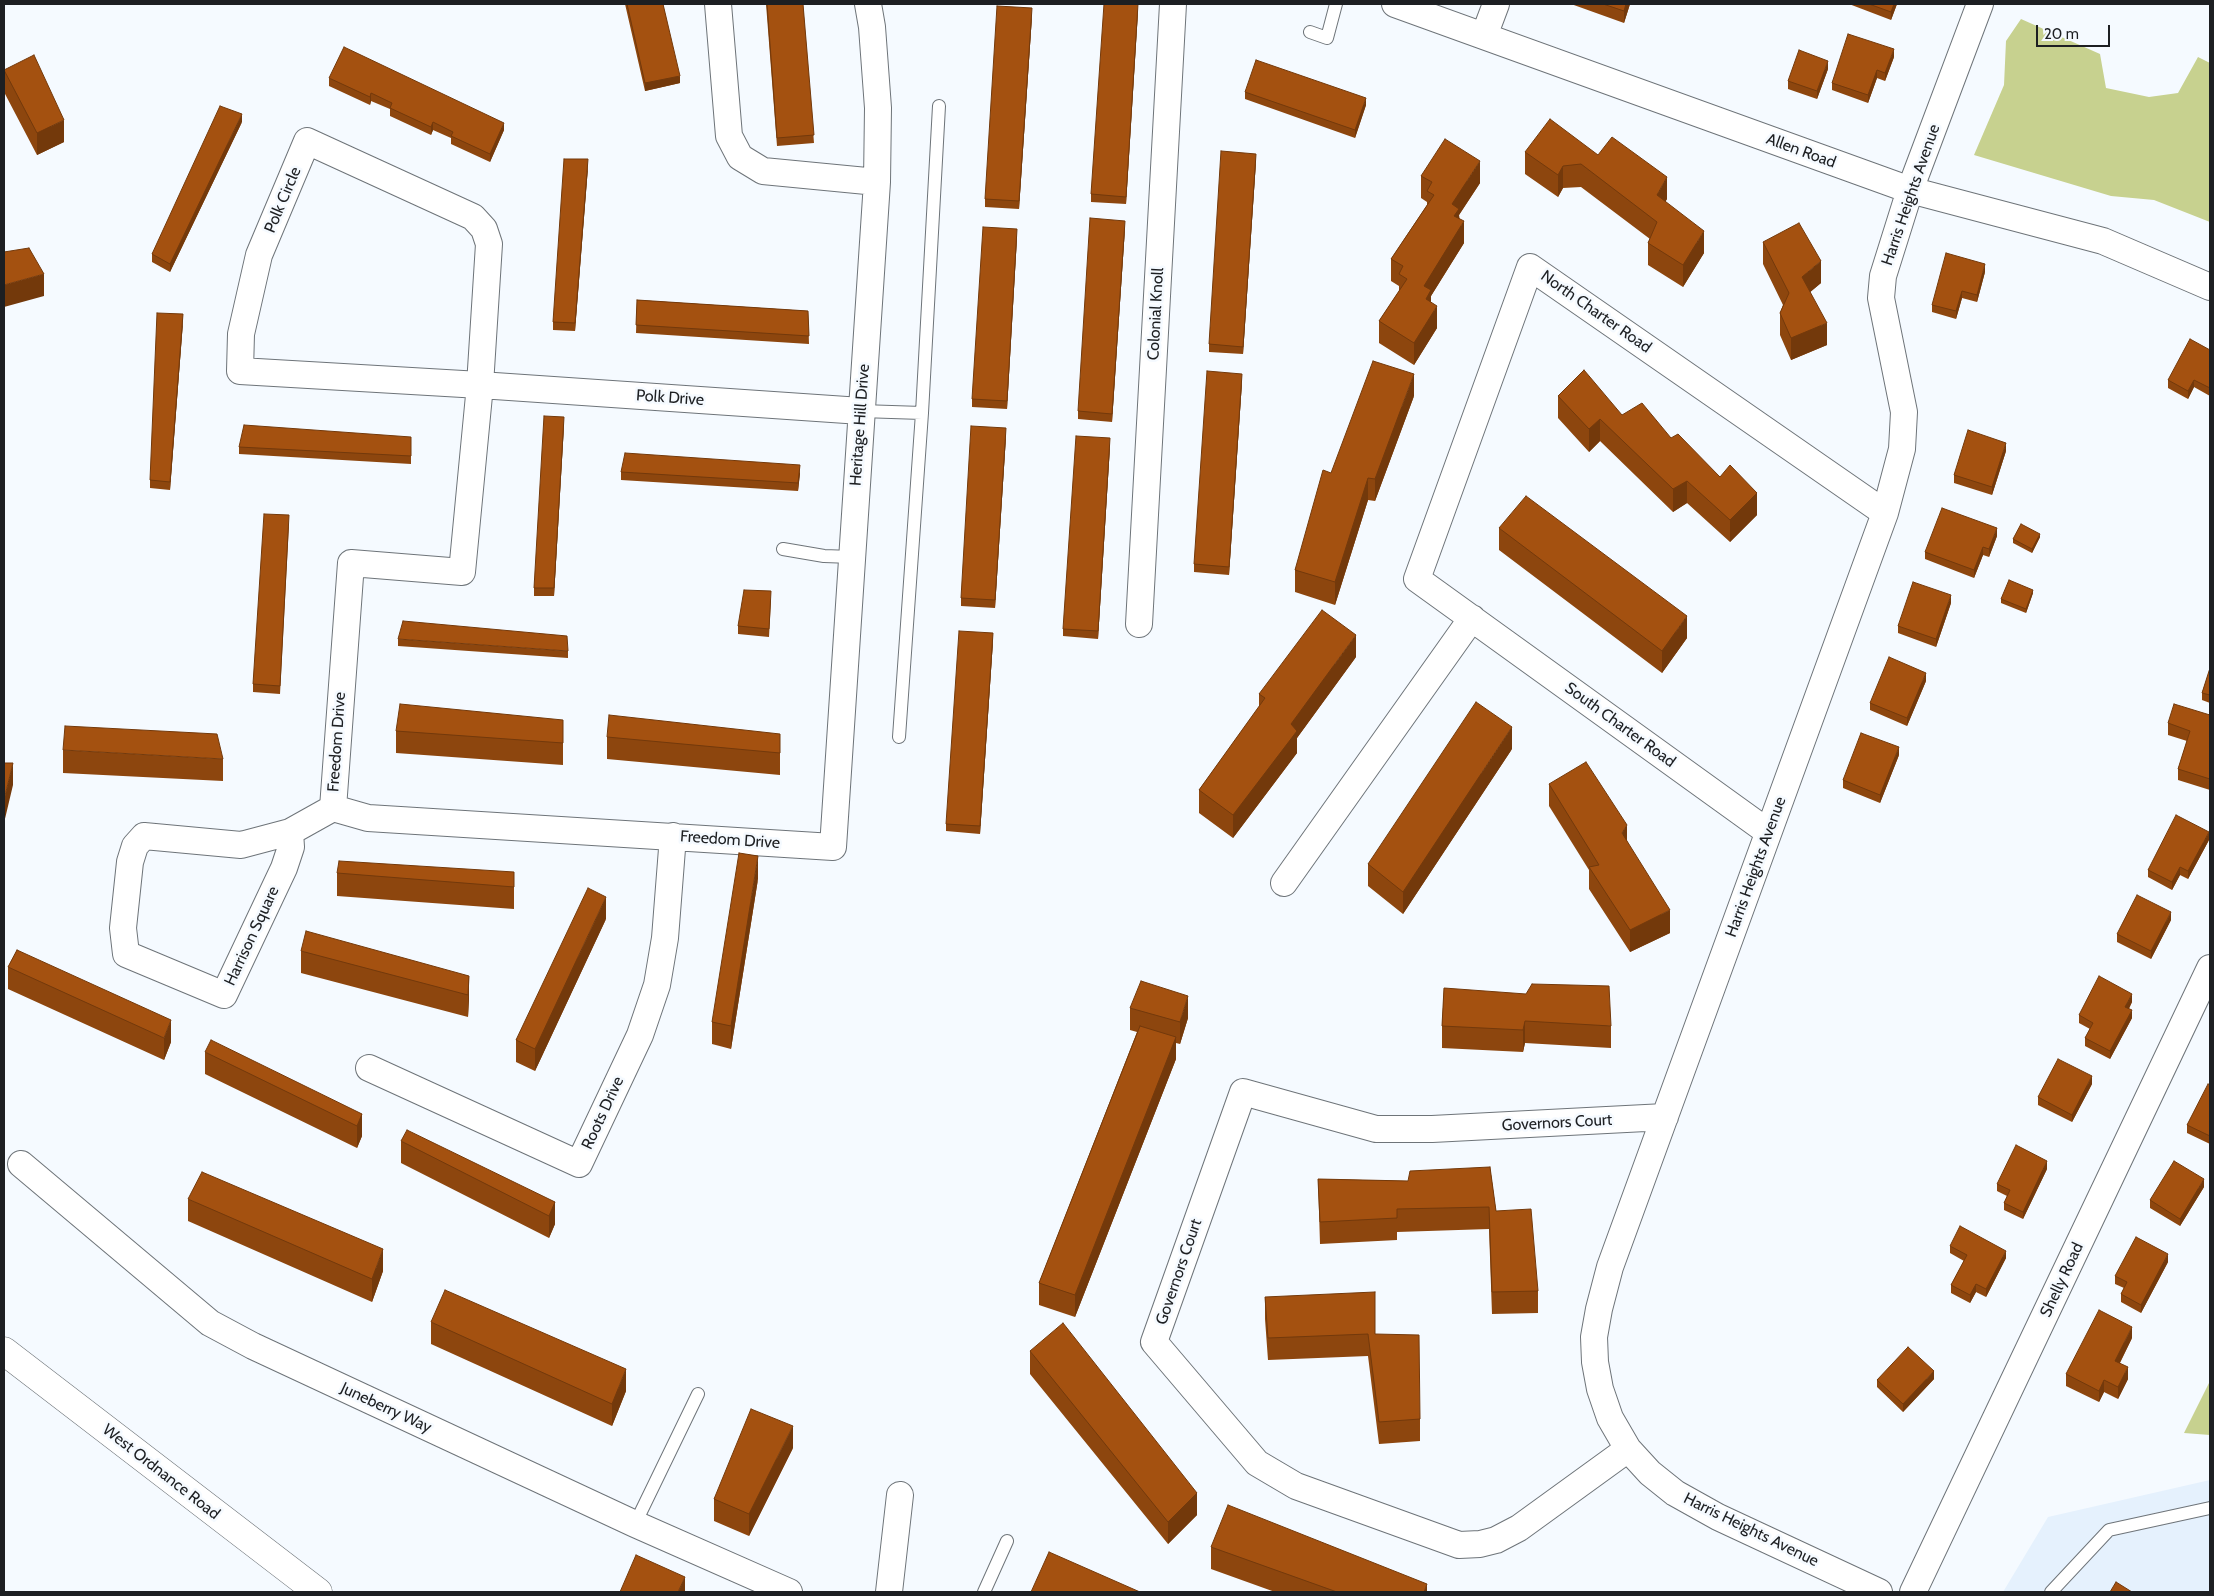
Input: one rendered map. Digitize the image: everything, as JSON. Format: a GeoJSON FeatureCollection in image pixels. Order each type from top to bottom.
{"type":"FeatureCollection","features":[{"type":"Feature","properties":{"kind":"main road","name":"West Ordnance Road"},"geometry":{"type":"LineString","coordinates":[[4,1351],[310,1590]]}},
{"type":"Feature","properties":{"kind":"street"},"geometry":{"type":"LineString","coordinates":[[718,4],[729,136],[740,157],[763,171],[877,182]]}},
{"type":"Feature","properties":{"kind":"street","name":"Heritage Hill Drive"},"geometry":{"type":"LineString","coordinates":[[833,847],[877,182],[878,108],[872,27],[868,4]]}},
{"type":"Feature","properties":{"kind":"street","name":"Colonial Knoll"},"geometry":{"type":"LineString","coordinates":[[1139,624],[1173,4]]}},
{"type":"Feature","properties":{"kind":"street","name":"Allen Road"},"geometry":{"type":"LineString","coordinates":[[1395,4],[1910,190],[2103,241],[2210,287]]}},
{"type":"Feature","properties":{"kind":"street"},"geometry":{"type":"LineString","coordinates":[[1484,36],[1496,4]]}},
{"type":"Feature","properties":{"kind":"street","name":"Harris Heights Avenue"},"geometry":{"type":"LineString","coordinates":[[1879,1592],[1718,1516],[1675,1493],[1650,1473],[1628,1449],[1610,1418],[1600,1389],[1595,1362],[1594,1337],[1610,1267],[1885,513],[1902,449],[1904,412],[1881,298],[1883,276],[1910,190],[1980,4]]}},
{"type":"Feature","properties":{"kind":"street","name":"Polk Circle"},"geometry":{"type":"LineString","coordinates":[[307,141],[473,217],[484,229],[489,244],[480,385],[240,371],[241,334],[259,256],[307,141]]}},
{"type":"Feature","properties":{"kind":"street","name":"North Charter Road"},"geometry":{"type":"LineString","coordinates":[[1418,578],[1530,266],[1885,513]]}},
{"type":"Feature","properties":{"kind":"street","name":"Polk Drive"},"geometry":{"type":"LineString","coordinates":[[480,385],[861,411]]}},
{"type":"Feature","properties":{"kind":"street","name":"Freedom Drive"},"geometry":{"type":"LineString","coordinates":[[480,385],[462,572],[351,563],[333,808],[368,818],[833,847]]}},
{"type":"Feature","properties":{"kind":"street","name":"South Charter Road"},"geometry":{"type":"LineString","coordinates":[[1418,578],[1768,832]]}},
{"type":"Feature","properties":{"kind":"street"},"geometry":{"type":"LineString","coordinates":[[1284,883],[1472,618]]}},
{"type":"Feature","properties":{"kind":"street","name":"Harrison Square"},"geometry":{"type":"LineString","coordinates":[[290,832],[291,847],[284,868],[224,995],[126,954],[122,928],[130,862],[135,846],[144,836],[241,845],[290,832],[333,808]]}},
{"type":"Feature","properties":{"kind":"street","name":"Roots Drive"},"geometry":{"type":"LineString","coordinates":[[369,1068],[579,1164],[640,1035],[657,986],[665,938],[673,836]]}},
{"type":"Feature","properties":{"kind":"street","name":"Shelly Road"},"geometry":{"type":"LineString","coordinates":[[1913,1592],[2210,968]]}},
{"type":"Feature","properties":{"kind":"street","name":"Governors Court"},"geometry":{"type":"LineString","coordinates":[[1628,1449],[1519,1528],[1496,1540],[1480,1544],[1460,1544],[1296,1486],[1258,1462],[1154,1342],[1242,1092],[1376,1129],[1442,1128],[1665,1117]]}},
{"type":"Feature","properties":{"kind":"street","name":"Juneberry Way"},"geometry":{"type":"LineString","coordinates":[[21,1164],[210,1323],[253,1346],[776,1590]]}},
{"type":"Feature","properties":{"kind":"street"},"geometry":{"type":"LineString","coordinates":[[889,1592],[900,1495]]}},
{"type":"Feature","properties":{"kind":"lane"},"geometry":{"type":"LineString","coordinates":[[1310,32],[1327,38],[1336,4]]}},
{"type":"Feature","properties":{"kind":"lane"},"geometry":{"type":"LineString","coordinates":[[899,737],[922,413],[939,106]]}},
{"type":"Feature","properties":{"kind":"lane"},"geometry":{"type":"LineString","coordinates":[[861,411],[922,413]]}},
{"type":"Feature","properties":{"kind":"lane"},"geometry":{"type":"LineString","coordinates":[[783,549],[824,556],[852,557]]}},
{"type":"Feature","properties":{"kind":"lane"},"geometry":{"type":"LineString","coordinates":[[635,1524],[698,1394]]}},
{"type":"Feature","properties":{"kind":"lane"},"geometry":{"type":"LineString","coordinates":[[2051,1592],[2109,1530],[2210,1508]]}},
{"type":"Feature","properties":{"kind":"lane"},"geometry":{"type":"LineString","coordinates":[[984,1592],[1007,1541]]}},
{"type":"Feature","properties":{"kind":"shaded area"},"geometry":{"type":"Polygon","coordinates":[[[2210,1480],[2210,1592],[2003,1592],[2048,1517],[2210,1480]]]}},
{"type":"Feature","properties":{"kind":"green space"},"geometry":{"type":"Polygon","coordinates":[[[2021,19],[2100,54],[2106,88],[2149,97],[2178,93],[2198,57],[2210,63],[2210,222],[2154,200],[2111,196],[1974,155],[2004,85],[2006,41],[2021,19]]]}},
{"type":"Feature","properties":{"kind":"green space"},"geometry":{"type":"Polygon","coordinates":[[[2210,1381],[2210,1435],[2184,1433],[2210,1381]]]}},
{"type":"Feature","properties":{"kind":"building"},"geometry":{"type":"Polygon","coordinates":[[[627,4],[663,4],[680,76],[645,83],[627,4]]]}},
{"type":"Feature","properties":{"kind":"building"},"geometry":{"type":"Polygon","coordinates":[[[767,4],[803,4],[814,135],[777,138],[767,4]]]}},
{"type":"Feature","properties":{"kind":"building"},"geometry":{"type":"Polygon","coordinates":[[[1104,4],[1138,4],[1126,197],[1091,194],[1104,4]]]}},
{"type":"Feature","properties":{"kind":"building"},"geometry":{"type":"Polygon","coordinates":[[[1603,4],[1626,4],[1624,11],[1603,4]]]}},
{"type":"Feature","properties":{"kind":"building"},"geometry":{"type":"Polygon","coordinates":[[[1869,4],[1894,4],[1891,12],[1869,4]]]}},
{"type":"Feature","properties":{"kind":"building"},"geometry":{"type":"Polygon","coordinates":[[[997,6],[1032,8],[1019,201],[985,199],[997,6]]]}},
{"type":"Feature","properties":{"kind":"building"},"geometry":{"type":"Polygon","coordinates":[[[1848,34],[1894,49],[1885,73],[1877,70],[1868,95],[1832,83],[1848,34]]]}},
{"type":"Feature","properties":{"kind":"building"},"geometry":{"type":"Polygon","coordinates":[[[344,47],[504,123],[490,154],[451,136],[453,132],[433,122],[431,127],[390,108],[392,103],[371,93],[370,97],[329,78],[344,47]]]}},
{"type":"Feature","properties":{"kind":"building"},"geometry":{"type":"Polygon","coordinates":[[[1799,50],[1828,61],[1817,91],[1788,81],[1799,50]]]}},
{"type":"Feature","properties":{"kind":"building"},"geometry":{"type":"Polygon","coordinates":[[[34,55],[64,120],[37,133],[4,70],[34,55]]]}},
{"type":"Feature","properties":{"kind":"building"},"geometry":{"type":"Polygon","coordinates":[[[1256,60],[1366,98],[1355,130],[1245,92],[1256,60]]]}},
{"type":"Feature","properties":{"kind":"building"},"geometry":{"type":"Polygon","coordinates":[[[220,106],[242,114],[170,264],[152,254],[220,106]]]}},
{"type":"Feature","properties":{"kind":"building"},"geometry":{"type":"Polygon","coordinates":[[[1550,119],[1598,155],[1612,137],[1667,177],[1657,195],[1704,231],[1683,265],[1648,243],[1657,222],[1581,164],[1563,166],[1558,175],[1525,152],[1550,119]]]}},
{"type":"Feature","properties":{"kind":"building"},"geometry":{"type":"Polygon","coordinates":[[[1445,139],[1480,161],[1452,204],[1459,209],[1454,216],[1464,221],[1424,286],[1431,290],[1426,299],[1437,306],[1414,343],[1379,321],[1407,279],[1399,274],[1403,266],[1391,259],[1434,195],[1427,191],[1432,182],[1421,176],[1445,139]]]}},
{"type":"Feature","properties":{"kind":"building"},"geometry":{"type":"Polygon","coordinates":[[[1221,151],[1256,154],[1243,347],[1209,344],[1221,151]]]}},
{"type":"Feature","properties":{"kind":"building"},"geometry":{"type":"Polygon","coordinates":[[[564,159],[588,159],[575,323],[553,322],[564,159]]]}},
{"type":"Feature","properties":{"kind":"building"},"geometry":{"type":"Polygon","coordinates":[[[1090,218],[1125,221],[1112,414],[1078,411],[1090,218]]]}},
{"type":"Feature","properties":{"kind":"building"},"geometry":{"type":"Polygon","coordinates":[[[1799,223],[1821,261],[1802,277],[1827,323],[1791,338],[1780,313],[1789,293],[1763,242],[1799,223]]]}},
{"type":"Feature","properties":{"kind":"building"},"geometry":{"type":"Polygon","coordinates":[[[983,227],[1017,229],[1007,401],[972,399],[983,227]]]}},
{"type":"Feature","properties":{"kind":"building"},"geometry":{"type":"Polygon","coordinates":[[[29,248],[44,274],[4,285],[4,252],[29,248]]]}},
{"type":"Feature","properties":{"kind":"building"},"geometry":{"type":"Polygon","coordinates":[[[1946,253],[1985,264],[1977,295],[1962,291],[1956,311],[1932,305],[1946,253]]]}},
{"type":"Feature","properties":{"kind":"building"},"geometry":{"type":"Polygon","coordinates":[[[637,300],[808,311],[809,336],[636,325],[637,300]]]}},
{"type":"Feature","properties":{"kind":"building"},"geometry":{"type":"Polygon","coordinates":[[[157,313],[183,314],[170,482],[150,480],[157,313]]]}},
{"type":"Feature","properties":{"kind":"building"},"geometry":{"type":"Polygon","coordinates":[[[2190,339],[2210,350],[2210,388],[2194,380],[2188,391],[2168,380],[2190,339]]]}},
{"type":"Feature","properties":{"kind":"building"},"geometry":{"type":"Polygon","coordinates":[[[1373,361],[1414,374],[1375,479],[1368,478],[1335,582],[1295,570],[1323,470],[1331,473],[1373,361]]]}},
{"type":"Feature","properties":{"kind":"building"},"geometry":{"type":"Polygon","coordinates":[[[1584,370],[1622,415],[1642,403],[1671,438],[1678,434],[1720,477],[1730,465],[1757,493],[1730,520],[1687,481],[1673,489],[1600,419],[1589,429],[1558,396],[1584,370]]]}},
{"type":"Feature","properties":{"kind":"building"},"geometry":{"type":"Polygon","coordinates":[[[1207,371],[1242,374],[1229,567],[1194,564],[1207,371]]]}},
{"type":"Feature","properties":{"kind":"building"},"geometry":{"type":"Polygon","coordinates":[[[544,416],[564,417],[554,588],[534,588],[544,416]]]}},
{"type":"Feature","properties":{"kind":"building"},"geometry":{"type":"Polygon","coordinates":[[[244,425],[411,437],[411,456],[239,447],[244,425]]]}},
{"type":"Feature","properties":{"kind":"building"},"geometry":{"type":"Polygon","coordinates":[[[971,426],[1006,428],[995,600],[961,598],[971,426]]]}},
{"type":"Feature","properties":{"kind":"building"},"geometry":{"type":"Polygon","coordinates":[[[1968,430],[2006,443],[1992,487],[1954,475],[1968,430]]]}},
{"type":"Feature","properties":{"kind":"building"},"geometry":{"type":"Polygon","coordinates":[[[1076,436],[1110,438],[1098,631],[1063,629],[1076,436]]]}},
{"type":"Feature","properties":{"kind":"building"},"geometry":{"type":"Polygon","coordinates":[[[625,453],[800,465],[798,483],[621,472],[625,453]]]}},
{"type":"Feature","properties":{"kind":"building"},"geometry":{"type":"Polygon","coordinates":[[[1526,496],[1687,616],[1662,651],[1499,528],[1526,496]]]}},
{"type":"Feature","properties":{"kind":"building"},"geometry":{"type":"Polygon","coordinates":[[[1942,508],[1997,528],[1989,549],[1983,547],[1974,570],[1925,552],[1942,508]]]}},
{"type":"Feature","properties":{"kind":"building"},"geometry":{"type":"Polygon","coordinates":[[[264,514],[289,515],[280,686],[253,684],[264,514]]]}},
{"type":"Feature","properties":{"kind":"building"},"geometry":{"type":"Polygon","coordinates":[[[2021,524],[2040,534],[2032,549],[2013,539],[2021,524]]]}},
{"type":"Feature","properties":{"kind":"building"},"geometry":{"type":"Polygon","coordinates":[[[2009,580],[2033,590],[2026,609],[2001,599],[2009,580]]]}},
{"type":"Feature","properties":{"kind":"building"},"geometry":{"type":"Polygon","coordinates":[[[1913,582],[1951,595],[1936,639],[1898,626],[1913,582]]]}},
{"type":"Feature","properties":{"kind":"building"},"geometry":{"type":"Polygon","coordinates":[[[744,590],[771,591],[769,629],[738,626],[744,590]]]}},
{"type":"Feature","properties":{"kind":"building"},"geometry":{"type":"Polygon","coordinates":[[[1322,610],[1356,635],[1291,724],[1297,731],[1233,815],[1199,790],[1265,698],[1259,694],[1322,610]]]}},
{"type":"Feature","properties":{"kind":"building"},"geometry":{"type":"Polygon","coordinates":[[[403,621],[567,636],[568,651],[398,639],[403,621]]]}},
{"type":"Feature","properties":{"kind":"building"},"geometry":{"type":"Polygon","coordinates":[[[959,631],[993,633],[980,826],[946,824],[959,631]]]}},
{"type":"Feature","properties":{"kind":"building"},"geometry":{"type":"Polygon","coordinates":[[[1889,657],[1926,673],[1907,718],[1870,703],[1889,657]]]}},
{"type":"Feature","properties":{"kind":"building"},"geometry":{"type":"Polygon","coordinates":[[[2210,668],[2210,695],[2202,693],[2210,668]]]}},
{"type":"Feature","properties":{"kind":"building"},"geometry":{"type":"Polygon","coordinates":[[[1476,702],[1512,727],[1403,892],[1368,864],[1476,702]]]}},
{"type":"Feature","properties":{"kind":"building"},"geometry":{"type":"Polygon","coordinates":[[[400,704],[563,720],[563,743],[396,731],[400,704]]]}},
{"type":"Feature","properties":{"kind":"building"},"geometry":{"type":"Polygon","coordinates":[[[2174,704],[2210,715],[2210,779],[2178,769],[2190,731],[2168,723],[2174,704]]]}},
{"type":"Feature","properties":{"kind":"building"},"geometry":{"type":"Polygon","coordinates":[[[609,715],[780,734],[780,753],[607,737],[609,715]]]}},
{"type":"Feature","properties":{"kind":"building"},"geometry":{"type":"Polygon","coordinates":[[[65,726],[217,734],[223,759],[63,750],[65,726]]]}},
{"type":"Feature","properties":{"kind":"building"},"geometry":{"type":"Polygon","coordinates":[[[1861,733],[1899,747],[1880,795],[1843,780],[1861,733]]]}},
{"type":"Feature","properties":{"kind":"building"},"geometry":{"type":"Polygon","coordinates":[[[1586,762],[1627,825],[1622,833],[1670,910],[1630,930],[1589,867],[1599,865],[1549,784],[1586,762]]]}},
{"type":"Feature","properties":{"kind":"building"},"geometry":{"type":"Polygon","coordinates":[[[4,763],[13,763],[4,800],[4,763]]]}},
{"type":"Feature","properties":{"kind":"building"},"geometry":{"type":"Polygon","coordinates":[[[2176,815],[2209,832],[2188,871],[2180,867],[2172,882],[2148,870],[2176,815]]]}},
{"type":"Feature","properties":{"kind":"building"},"geometry":{"type":"Polygon","coordinates":[[[739,853],[758,856],[731,1026],[712,1022],[739,853]]]}},
{"type":"Feature","properties":{"kind":"building"},"geometry":{"type":"Polygon","coordinates":[[[339,861],[514,872],[514,887],[337,873],[339,861]]]}},
{"type":"Feature","properties":{"kind":"building"},"geometry":{"type":"Polygon","coordinates":[[[588,888],[606,897],[535,1049],[516,1040],[588,888]]]}},
{"type":"Feature","properties":{"kind":"building"},"geometry":{"type":"Polygon","coordinates":[[[2137,895],[2171,912],[2151,951],[2117,934],[2137,895]]]}},
{"type":"Feature","properties":{"kind":"building"},"geometry":{"type":"Polygon","coordinates":[[[306,931],[469,976],[468,995],[301,951],[306,931]]]}},
{"type":"Feature","properties":{"kind":"building"},"geometry":{"type":"Polygon","coordinates":[[[17,950],[171,1020],[164,1038],[8,967],[17,950]]]}},
{"type":"Feature","properties":{"kind":"building"},"geometry":{"type":"Polygon","coordinates":[[[2099,976],[2132,994],[2125,1007],[2132,1010],[2110,1051],[2085,1038],[2093,1023],[2079,1015],[2099,976]]]}},
{"type":"Feature","properties":{"kind":"building"},"geometry":{"type":"Polygon","coordinates":[[[1141,981],[1188,996],[1180,1022],[1130,1008],[1141,981]]]}},
{"type":"Feature","properties":{"kind":"building"},"geometry":{"type":"Polygon","coordinates":[[[1532,984],[1609,986],[1611,1026],[1525,1021],[1523,1030],[1442,1026],[1444,988],[1526,994],[1532,984]]]}},
{"type":"Feature","properties":{"kind":"building"},"geometry":{"type":"Polygon","coordinates":[[[1140,1026],[1176,1037],[1075,1295],[1039,1283],[1140,1026]]]}},
{"type":"Feature","properties":{"kind":"building"},"geometry":{"type":"Polygon","coordinates":[[[211,1040],[362,1114],[357,1126],[205,1052],[211,1040]]]}},
{"type":"Feature","properties":{"kind":"building"},"geometry":{"type":"Polygon","coordinates":[[[2058,1059],[2092,1076],[2072,1115],[2038,1097],[2058,1059]]]}},
{"type":"Feature","properties":{"kind":"building"},"geometry":{"type":"Polygon","coordinates":[[[2208,1084],[2210,1085],[2210,1136],[2187,1125],[2208,1084]]]}},
{"type":"Feature","properties":{"kind":"building"},"geometry":{"type":"Polygon","coordinates":[[[407,1130],[555,1202],[549,1216],[401,1141],[407,1130]]]}},
{"type":"Feature","properties":{"kind":"building"},"geometry":{"type":"Polygon","coordinates":[[[2016,1145],[2047,1161],[2023,1212],[2004,1203],[2010,1190],[1997,1184],[2016,1145]]]}},
{"type":"Feature","properties":{"kind":"building"},"geometry":{"type":"Polygon","coordinates":[[[2174,1161],[2204,1179],[2180,1219],[2150,1200],[2174,1161]]]}},
{"type":"Feature","properties":{"kind":"building"},"geometry":{"type":"Polygon","coordinates":[[[1490,1167],[1496,1211],[1531,1209],[1538,1291],[1492,1292],[1489,1207],[1397,1209],[1397,1218],[1320,1222],[1318,1179],[1408,1181],[1410,1171],[1490,1167]]]}},
{"type":"Feature","properties":{"kind":"building"},"geometry":{"type":"Polygon","coordinates":[[[202,1172],[383,1249],[372,1279],[188,1199],[202,1172]]]}},
{"type":"Feature","properties":{"kind":"building"},"geometry":{"type":"Polygon","coordinates":[[[1960,1226],[2006,1251],[1986,1289],[1976,1284],[1970,1295],[1951,1285],[1967,1255],[1950,1246],[1960,1226]]]}},
{"type":"Feature","properties":{"kind":"building"},"geometry":{"type":"Polygon","coordinates":[[[2136,1237],[2168,1254],[2141,1305],[2121,1294],[2127,1282],[2115,1276],[2136,1237]]]}},
{"type":"Feature","properties":{"kind":"building"},"geometry":{"type":"Polygon","coordinates":[[[445,1290],[626,1369],[612,1404],[431,1322],[445,1290]]]}},
{"type":"Feature","properties":{"kind":"building"},"geometry":{"type":"Polygon","coordinates":[[[1375,1292],[1375,1334],[1419,1335],[1420,1419],[1379,1422],[1368,1334],[1268,1338],[1265,1297],[1375,1292]]]}},
{"type":"Feature","properties":{"kind":"building"},"geometry":{"type":"Polygon","coordinates":[[[2099,1310],[2132,1327],[2115,1361],[2128,1367],[2118,1387],[2104,1380],[2099,1391],[2066,1374],[2099,1310]]]}},
{"type":"Feature","properties":{"kind":"building"},"geometry":{"type":"Polygon","coordinates":[[[1063,1323],[1197,1493],[1168,1522],[1030,1351],[1063,1323]]]}},
{"type":"Feature","properties":{"kind":"building"},"geometry":{"type":"Polygon","coordinates":[[[1908,1347],[1934,1371],[1903,1404],[1877,1380],[1908,1347]]]}},
{"type":"Feature","properties":{"kind":"building"},"geometry":{"type":"Polygon","coordinates":[[[751,1409],[793,1426],[749,1514],[714,1499],[751,1409]]]}},
{"type":"Feature","properties":{"kind":"building"},"geometry":{"type":"Polygon","coordinates":[[[1228,1505],[1427,1584],[1424,1592],[1337,1592],[1211,1547],[1228,1505]]]}},
{"type":"Feature","properties":{"kind":"building"},"geometry":{"type":"Polygon","coordinates":[[[1049,1552],[1140,1592],[1031,1592],[1049,1552]]]}},
{"type":"Feature","properties":{"kind":"building"},"geometry":{"type":"Polygon","coordinates":[[[636,1555],[685,1577],[678,1592],[620,1592],[636,1555]]]}},
{"type":"Feature","properties":{"kind":"building"},"geometry":{"type":"Polygon","coordinates":[[[2116,1582],[2132,1592],[2110,1592],[2116,1582]]]}}]}
